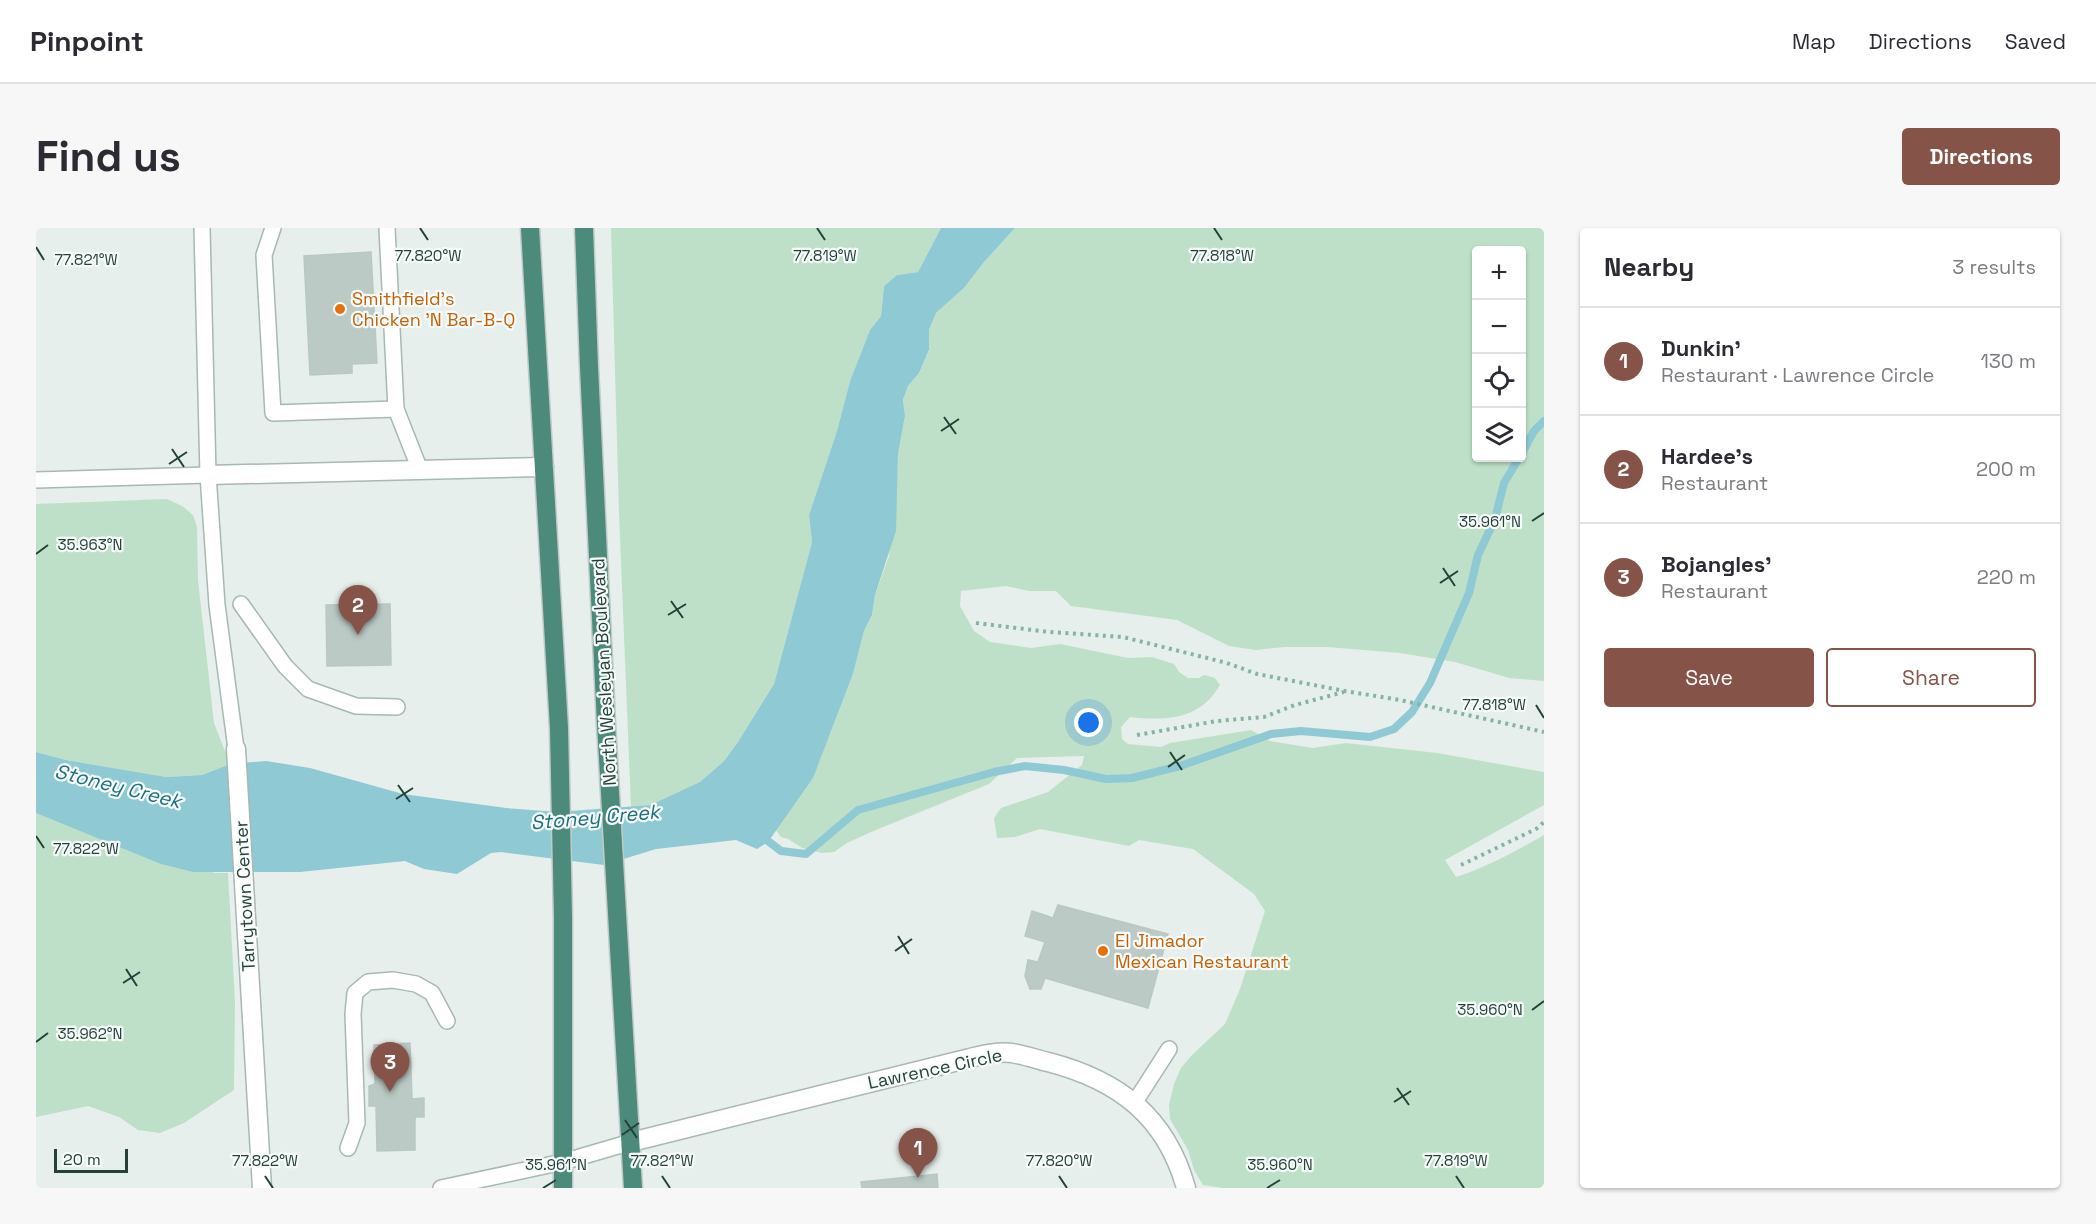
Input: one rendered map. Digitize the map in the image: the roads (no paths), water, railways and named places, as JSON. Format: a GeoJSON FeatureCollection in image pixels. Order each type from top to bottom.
{"type":"FeatureCollection","features":[{"type":"Feature","properties":{"kind":"highway"},"geometry":{"type":"LineString","coordinates":[[531,228],[559,728],[563,917],[563,1188]]}},
{"type":"Feature","properties":{"kind":"highway","name":"North Wesleyan Boulevard"},"geometry":{"type":"LineString","coordinates":[[584,228],[606,724],[633,1188]]}},
{"type":"Feature","properties":{"kind":"street"},"geometry":{"type":"LineString","coordinates":[[208,475],[544,467]]}},
{"type":"Feature","properties":{"kind":"street","name":"Tarrytown Center"},"geometry":{"type":"LineString","coordinates":[[236,749],[262,1188]]}},
{"type":"Feature","properties":{"kind":"street","name":"Lawrence Circle"},"geometry":{"type":"LineString","coordinates":[[631,1142],[993,1053],[1012,1053],[1088,1075],[1118,1090],[1135,1102],[1162,1136],[1180,1167],[1186,1188]]}},
{"type":"Feature","properties":{"kind":"lane","name":"Tarrytown Center"},"geometry":{"type":"LineString","coordinates":[[202,228],[208,475],[217,605],[236,749]]}},
{"type":"Feature","properties":{"kind":"lane"},"geometry":{"type":"LineString","coordinates":[[273,228],[264,255],[273,413],[396,409]]}},
{"type":"Feature","properties":{"kind":"lane"},"geometry":{"type":"LineString","coordinates":[[387,228],[396,409],[420,470]]}},
{"type":"Feature","properties":{"kind":"lane"},"geometry":{"type":"LineString","coordinates":[[36,480],[208,475]]}},
{"type":"Feature","properties":{"kind":"lane"},"geometry":{"type":"LineString","coordinates":[[241,604],[285,666],[308,689],[356,706],[397,707]]}},
{"type":"Feature","properties":{"kind":"lane"},"geometry":{"type":"LineString","coordinates":[[348,1149],[357,1123],[353,1014],[355,993],[368,982],[393,980],[416,984],[432,993],[447,1021]]}},
{"type":"Feature","properties":{"kind":"lane"},"geometry":{"type":"LineString","coordinates":[[1135,1102],[1170,1049]]}},
{"type":"Feature","properties":{"kind":"lane"},"geometry":{"type":"LineString","coordinates":[[441,1188],[562,1162],[631,1142]]}},
{"type":"Feature","properties":{"kind":"water","name":"Stoney Creek"},"geometry":{"type":"Polygon","coordinates":[[[941,228],[1015,228],[964,288],[936,313],[929,330],[929,350],[919,373],[908,386],[903,400],[905,416],[898,454],[896,531],[875,595],[872,615],[864,631],[853,674],[813,778],[768,842],[757,849],[736,840],[656,849],[604,865],[501,852],[491,853],[457,874],[424,869],[405,861],[300,872],[193,872],[161,864],[36,813],[36,752],[66,760],[166,777],[202,775],[230,764],[266,761],[310,768],[403,794],[506,808],[557,812],[651,805],[700,782],[724,761],[774,684],[812,542],[809,515],[837,431],[850,381],[870,330],[881,316],[884,286],[897,275],[918,272],[941,228]]]}},
{"type":"Feature","properties":{"kind":"waterway"},"geometry":{"type":"LineString","coordinates":[[1526,446],[1534,431],[1544,421]]}},
{"type":"Feature","properties":{"kind":"waterway"},"geometry":{"type":"LineString","coordinates":[[760,835],[781,851],[806,854],[858,810],[994,772],[1025,766],[1064,770],[1106,779],[1132,778],[1180,766],[1271,734],[1301,731],[1370,737],[1394,729],[1412,712],[1430,683],[1469,593],[1478,555],[1495,519],[1504,483],[1517,462]]}},
{"type":"Feature","properties":{"kind":"place","name":"Smithfield's Chicken 'N Bar-B-Q"},"geometry":{"type":"Point","coordinates":[340,309]}},
{"type":"Feature","properties":{"kind":"place","name":"Hardee's"},"geometry":{"type":"Point","coordinates":[358,635]}},
{"type":"Feature","properties":{"kind":"place","name":"El Jimador Mexican Restaurant"},"geometry":{"type":"Point","coordinates":[1103,951]}},
{"type":"Feature","properties":{"kind":"place","name":"Bojangles'"},"geometry":{"type":"Point","coordinates":[390,1092]}},
{"type":"Feature","properties":{"kind":"place","name":"Dunkin'"},"geometry":{"type":"Point","coordinates":[918,1178]}}]}
